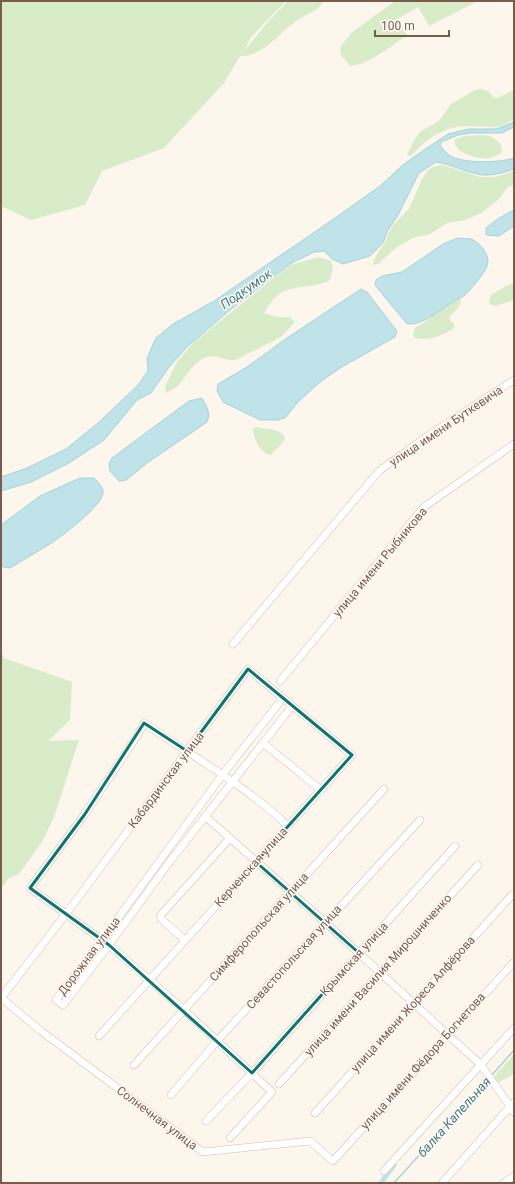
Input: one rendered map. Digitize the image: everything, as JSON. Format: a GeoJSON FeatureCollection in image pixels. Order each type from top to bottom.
{"type":"FeatureCollection","features":[{"type":"Feature","properties":{"kind":"street","name":"улица имени Буткевича"},"geometry":{"type":"LineString","coordinates":[[233,644],[379,471],[429,435],[514,380]]}},
{"type":"Feature","properties":{"kind":"street","name":"улица имени Рыбникова"},"geometry":{"type":"LineString","coordinates":[[280,681],[424,508],[514,444]]}},
{"type":"Feature","properties":{"kind":"street","name":"Кабардинская улица"},"geometry":{"type":"LineString","coordinates":[[1,998],[66,914],[248,669],[352,755]]}},
{"type":"Feature","properties":{"kind":"street","name":"Дорожная улица"},"geometry":{"type":"LineString","coordinates":[[282,698],[223,774],[102,940],[56,1000],[63,1006],[171,860],[292,706]]}},
{"type":"Feature","properties":{"kind":"street"},"geometry":{"type":"LineString","coordinates":[[230,1138],[272,1092],[184,1010],[109,945],[30,888],[85,814],[144,723],[233,781],[272,810],[288,826]]}},
{"type":"Feature","properties":{"kind":"street"},"geometry":{"type":"LineString","coordinates":[[263,743],[321,790]]}},
{"type":"Feature","properties":{"kind":"street","name":"Керченская улица"},"geometry":{"type":"LineString","coordinates":[[99,1036],[352,755]]}},
{"type":"Feature","properties":{"kind":"street","name":"Симферопольская улица"},"geometry":{"type":"LineString","coordinates":[[134,1065],[384,789]]}},
{"type":"Feature","properties":{"kind":"street"},"geometry":{"type":"LineString","coordinates":[[205,816],[326,923],[481,1065],[513,1107],[442,1183]]}},
{"type":"Feature","properties":{"kind":"street","name":"Севастопольская улица"},"geometry":{"type":"LineString","coordinates":[[171,1095],[217,1041],[420,820]]}},
{"type":"Feature","properties":{"kind":"street"},"geometry":{"type":"LineString","coordinates":[[185,940],[161,919],[160,916],[230,838]]}},
{"type":"Feature","properties":{"kind":"street","name":"Крымская улица"},"geometry":{"type":"LineString","coordinates":[[206,1121],[252,1073],[455,846]]}},
{"type":"Feature","properties":{"kind":"street","name":"улица имени Василия Мирошниченко"},"geometry":{"type":"LineString","coordinates":[[279,1084],[478,865]]}},
{"type":"Feature","properties":{"kind":"street","name":"улица имени Жореса Алфёрова"},"geometry":{"type":"LineString","coordinates":[[315,1113],[512,895]]}},
{"type":"Feature","properties":{"kind":"street","name":"улица имени Фёдора Богнетова"},"geometry":{"type":"LineString","coordinates":[[333,1161],[514,962]]}},
{"type":"Feature","properties":{"kind":"street","name":"Солнечная улица"},"geometry":{"type":"LineString","coordinates":[[1,998],[41,1031],[203,1152],[310,1141],[333,1161]]}},
{"type":"Feature","properties":{"kind":"street"},"geometry":{"type":"LineString","coordinates":[[384,1171],[514,1028]]}},
{"type":"Feature","properties":{"kind":"street"},"geometry":{"type":"LineString","coordinates":[[504,1183],[514,1176]]}},
{"type":"Feature","properties":{"kind":"highlighted area"},"geometry":{"type":"Polygon","coordinates":[[[248,669],[352,755],[256,862],[359,953],[252,1073],[109,945],[30,888],[85,814],[144,723],[187,751],[248,669]]]}},
{"type":"Feature","properties":{"kind":"green space"},"geometry":{"type":"Polygon","coordinates":[[[1,1],[286,1],[251,37],[244,51],[288,1],[323,1],[316,10],[292,24],[264,48],[249,55],[240,56],[224,83],[164,148],[102,171],[85,205],[31,220],[1,206],[1,1]]]}},
{"type":"Feature","properties":{"kind":"green space"},"geometry":{"type":"Polygon","coordinates":[[[395,1],[478,1],[429,26],[418,7],[396,20],[407,35],[372,59],[350,66],[341,55],[340,48],[351,33],[395,1]]]}},
{"type":"Feature","properties":{"kind":"green space"},"geometry":{"type":"Polygon","coordinates":[[[481,89],[488,91],[494,98],[514,90],[514,120],[497,127],[462,126],[451,128],[433,136],[413,154],[410,156],[407,155],[413,142],[421,131],[439,121],[451,104],[475,90],[481,89]]]}},
{"type":"Feature","properties":{"kind":"green space"},"geometry":{"type":"Polygon","coordinates":[[[482,135],[497,140],[502,149],[501,153],[489,158],[476,157],[466,154],[458,149],[454,140],[464,136],[482,135]]]}},
{"type":"Feature","properties":{"kind":"green space"},"geometry":{"type":"Polygon","coordinates":[[[443,165],[480,177],[495,177],[514,171],[514,184],[508,187],[497,201],[481,213],[465,220],[447,223],[430,234],[413,238],[397,247],[378,264],[372,265],[392,226],[409,209],[422,179],[428,170],[433,167],[443,165]]]}},
{"type":"Feature","properties":{"kind":"green space"},"geometry":{"type":"Polygon","coordinates":[[[319,257],[331,261],[333,267],[330,280],[317,285],[290,289],[278,295],[274,298],[264,313],[277,317],[290,317],[295,322],[281,337],[235,360],[228,360],[213,356],[202,359],[191,369],[179,385],[166,393],[165,387],[176,363],[194,342],[290,265],[319,257]]]}},
{"type":"Feature","properties":{"kind":"green space"},"geometry":{"type":"Polygon","coordinates":[[[514,283],[514,300],[496,306],[490,304],[489,301],[491,295],[514,283]]]}},
{"type":"Feature","properties":{"kind":"green space"},"geometry":{"type":"Polygon","coordinates":[[[459,299],[461,301],[459,307],[449,317],[454,324],[454,328],[435,337],[425,339],[415,338],[413,335],[415,328],[428,320],[439,310],[459,299]]]}},
{"type":"Feature","properties":{"kind":"green space"},"geometry":{"type":"Polygon","coordinates":[[[256,427],[280,432],[285,438],[271,455],[264,452],[256,441],[253,429],[256,427]]]}},
{"type":"Feature","properties":{"kind":"green space"},"geometry":{"type":"Polygon","coordinates":[[[1,651],[4,658],[72,682],[70,720],[48,741],[79,740],[54,817],[42,842],[19,874],[9,878],[1,889],[1,651]]]}},
{"type":"Feature","properties":{"kind":"green space"},"geometry":{"type":"Polygon","coordinates":[[[514,1054],[514,1073],[499,1082],[493,1078],[514,1054]]]}},
{"type":"Feature","properties":{"kind":"water","name":"Подкумок"},"geometry":{"type":"Polygon","coordinates":[[[514,122],[514,127],[502,133],[471,133],[458,135],[441,142],[440,145],[449,155],[463,160],[490,162],[514,158],[514,169],[496,174],[482,175],[436,162],[419,173],[397,217],[388,230],[383,243],[370,256],[343,264],[332,259],[324,251],[314,252],[290,264],[230,310],[187,347],[169,367],[151,393],[137,400],[104,440],[69,463],[31,482],[1,491],[1,477],[27,468],[66,449],[98,423],[138,385],[148,371],[147,358],[156,338],[173,324],[214,301],[335,218],[380,186],[404,164],[448,134],[469,129],[496,129],[514,122]]]}},
{"type":"Feature","properties":{"kind":"water"},"geometry":{"type":"Polygon","coordinates":[[[514,210],[514,226],[499,236],[486,235],[486,228],[499,218],[514,210]]]}},
{"type":"Feature","properties":{"kind":"water"},"geometry":{"type":"Polygon","coordinates":[[[458,238],[471,239],[478,243],[486,254],[488,262],[487,266],[474,285],[463,296],[425,320],[413,324],[407,324],[375,285],[376,280],[382,276],[402,272],[443,244],[458,238]]]}},
{"type":"Feature","properties":{"kind":"water"},"geometry":{"type":"Polygon","coordinates":[[[361,289],[367,292],[397,331],[395,337],[340,368],[320,382],[298,402],[285,418],[277,420],[260,420],[223,402],[217,391],[218,384],[247,367],[287,338],[361,289]]]}},
{"type":"Feature","properties":{"kind":"water"},"geometry":{"type":"Polygon","coordinates":[[[202,398],[207,407],[207,422],[147,463],[126,480],[119,481],[110,471],[109,464],[112,458],[189,401],[202,398]]]}},
{"type":"Feature","properties":{"kind":"water"},"geometry":{"type":"Polygon","coordinates":[[[80,478],[94,478],[102,487],[103,493],[101,499],[96,505],[80,521],[50,544],[10,568],[3,567],[1,565],[1,525],[40,496],[80,478]]]}},
{"type":"Feature","properties":{"kind":"waterway","name":"балка Капельная"},"geometry":{"type":"LineString","coordinates":[[491,1076],[514,1050]]}},
{"type":"Feature","properties":{"kind":"waterway","name":"балка Капельная"},"geometry":{"type":"LineString","coordinates":[[394,1183],[487,1080]]}},
{"type":"Feature","properties":{"kind":"waterway"},"geometry":{"type":"LineString","coordinates":[[381,1183],[394,1165]]}}]}
